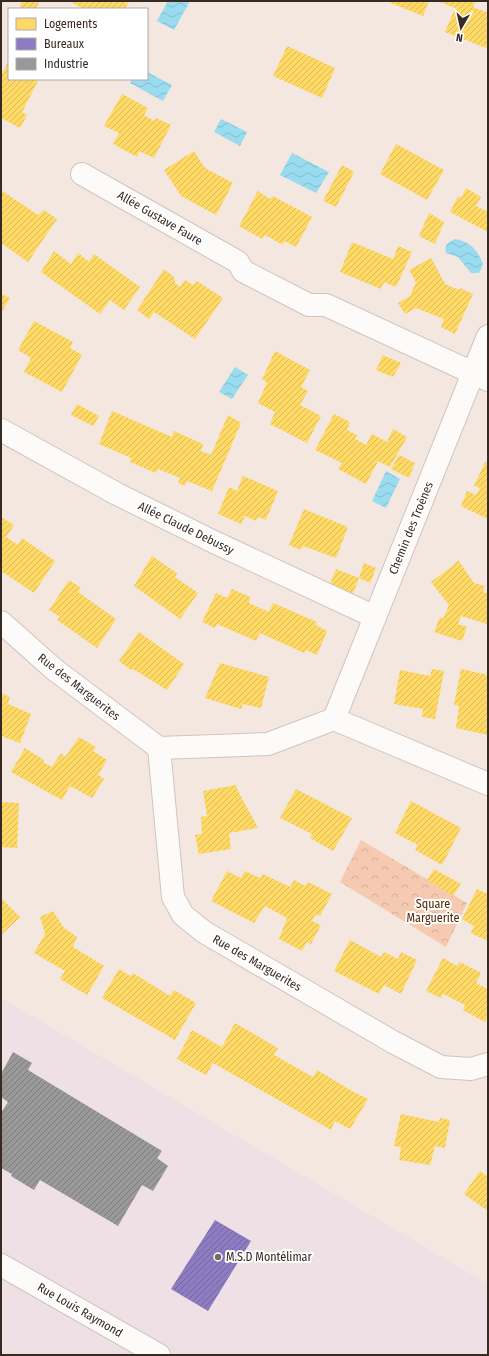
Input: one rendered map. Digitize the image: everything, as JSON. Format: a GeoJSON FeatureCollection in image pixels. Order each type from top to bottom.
{"type":"FeatureCollection","features":[{"type":"Feature","properties":{"kind":"street","name":"Allée Gustave Faure"},"geometry":{"type":"LineString","coordinates":[[82,174],[238,262],[243,272],[309,305],[326,305],[480,376]]}},
{"type":"Feature","properties":{"kind":"street","name":"Chemin des Troènes"},"geometry":{"type":"LineString","coordinates":[[334,720],[375,617],[480,376],[488,336]]}},
{"type":"Feature","properties":{"kind":"street","name":"Allée Claude Debussy"},"geometry":{"type":"LineString","coordinates":[[1,430],[131,501],[214,542],[375,617]]}},
{"type":"Feature","properties":{"kind":"street","name":"Rue des Marguerites"},"geometry":{"type":"LineString","coordinates":[[1,622],[55,670],[159,748],[173,897],[183,915],[204,932],[392,1042],[441,1067],[471,1069],[488,1064]]}},
{"type":"Feature","properties":{"kind":"street"},"geometry":{"type":"LineString","coordinates":[[159,748],[268,744],[334,720],[488,784]]}},
{"type":"Feature","properties":{"kind":"street","name":"Rue Louis Raymond"},"geometry":{"type":"LineString","coordinates":[[1,1265],[159,1355]]}},
{"type":"Feature","properties":{"kind":"shaded area"},"geometry":{"type":"Polygon","coordinates":[[[1,998],[488,1284],[488,1355],[1,1355],[1,998]]]}},
{"type":"Feature","properties":{"kind":"green space","name":"Square Marguerite"},"geometry":{"type":"Polygon","coordinates":[[[361,840],[467,903],[446,947],[340,882],[361,840]]]}},
{"type":"Feature","properties":{"kind":"water"},"geometry":{"type":"Polygon","coordinates":[[[168,1],[190,1],[174,30],[157,21],[168,1]]]}},
{"type":"Feature","properties":{"kind":"water"},"geometry":{"type":"Polygon","coordinates":[[[148,73],[172,85],[163,101],[130,83],[132,80],[148,80],[148,73]]]}},
{"type":"Feature","properties":{"kind":"water"},"geometry":{"type":"Polygon","coordinates":[[[221,119],[247,132],[240,146],[214,132],[221,119]]]}},
{"type":"Feature","properties":{"kind":"water"},"geometry":{"type":"Polygon","coordinates":[[[292,153],[329,172],[316,193],[280,175],[292,153]]]}},
{"type":"Feature","properties":{"kind":"water"},"geometry":{"type":"Polygon","coordinates":[[[455,239],[469,244],[479,255],[483,265],[479,273],[471,273],[458,257],[446,253],[447,244],[455,239]]]}},
{"type":"Feature","properties":{"kind":"water"},"geometry":{"type":"Polygon","coordinates":[[[235,367],[248,375],[232,399],[219,392],[235,367]]]}},
{"type":"Feature","properties":{"kind":"water"},"geometry":{"type":"Polygon","coordinates":[[[386,471],[400,479],[386,508],[372,501],[386,471]]]}},
{"type":"Feature","properties":{"kind":"building: Logements"},"geometry":{"type":"Polygon","coordinates":[[[22,1],[39,2],[36,8],[19,8],[22,1]]]}},
{"type":"Feature","properties":{"kind":"building: Logements"},"geometry":{"type":"Polygon","coordinates":[[[69,1],[129,1],[126,8],[82,8],[69,1]]]}},
{"type":"Feature","properties":{"kind":"building: Logements"},"geometry":{"type":"Polygon","coordinates":[[[386,1],[429,1],[423,16],[386,1]]]}},
{"type":"Feature","properties":{"kind":"building: Logements"},"geometry":{"type":"Polygon","coordinates":[[[438,1],[472,1],[475,2],[473,7],[488,13],[488,43],[486,48],[445,32],[455,8],[438,1]]]}},
{"type":"Feature","properties":{"kind":"building: Logements"},"geometry":{"type":"Polygon","coordinates":[[[287,46],[335,68],[322,98],[273,76],[287,46]]]}},
{"type":"Feature","properties":{"kind":"building: Logements"},"geometry":{"type":"Polygon","coordinates":[[[8,62],[8,80],[38,81],[22,112],[27,115],[20,128],[1,118],[1,75],[8,62]]]}},
{"type":"Feature","properties":{"kind":"building: Logements"},"geometry":{"type":"Polygon","coordinates":[[[122,94],[148,108],[144,115],[154,121],[156,118],[171,125],[154,158],[139,151],[137,157],[113,144],[119,133],[104,126],[122,94]]]}},
{"type":"Feature","properties":{"kind":"building: Logements"},"geometry":{"type":"Polygon","coordinates":[[[396,144],[444,170],[427,200],[380,174],[396,144]]]}},
{"type":"Feature","properties":{"kind":"building: Logements"},"geometry":{"type":"Polygon","coordinates":[[[194,151],[205,168],[233,183],[216,215],[181,196],[164,170],[194,151]]]}},
{"type":"Feature","properties":{"kind":"building: Logements"},"geometry":{"type":"Polygon","coordinates":[[[342,165],[354,172],[336,207],[323,201],[342,165]]]}},
{"type":"Feature","properties":{"kind":"building: Logements"},"geometry":{"type":"Polygon","coordinates":[[[466,188],[481,197],[476,206],[488,212],[488,232],[450,212],[458,196],[461,198],[466,188]]]}},
{"type":"Feature","properties":{"kind":"building: Logements"},"geometry":{"type":"Polygon","coordinates":[[[1,190],[38,215],[44,210],[57,219],[28,262],[1,243],[1,190]]]}},
{"type":"Feature","properties":{"kind":"building: Logements"},"geometry":{"type":"Polygon","coordinates":[[[258,191],[270,199],[273,196],[312,217],[296,247],[284,241],[283,245],[265,235],[262,239],[239,226],[258,191]]]}},
{"type":"Feature","properties":{"kind":"building: Logements"},"geometry":{"type":"Polygon","coordinates":[[[429,213],[444,222],[435,244],[419,236],[429,213]]]}},
{"type":"Feature","properties":{"kind":"building: Logements"},"geometry":{"type":"Polygon","coordinates":[[[352,242],[393,259],[398,246],[412,252],[396,287],[384,282],[381,289],[340,272],[352,242]]]}},
{"type":"Feature","properties":{"kind":"building: Logements"},"geometry":{"type":"Polygon","coordinates":[[[54,251],[71,264],[78,253],[89,262],[94,254],[140,287],[124,310],[110,300],[100,314],[41,272],[54,251]]]}},
{"type":"Feature","properties":{"kind":"building: Logements"},"geometry":{"type":"Polygon","coordinates":[[[431,258],[445,284],[459,290],[460,288],[473,294],[455,334],[441,327],[444,319],[416,308],[405,314],[398,303],[410,296],[416,282],[409,270],[431,258]]]}},
{"type":"Feature","properties":{"kind":"building: Logements"},"geometry":{"type":"Polygon","coordinates":[[[164,269],[174,277],[175,283],[180,287],[185,280],[193,285],[197,281],[223,298],[195,339],[154,312],[149,319],[137,310],[164,269]]]}},
{"type":"Feature","properties":{"kind":"building: Logements"},"geometry":{"type":"Polygon","coordinates":[[[1,294],[10,298],[1,313],[1,294]]]}},
{"type":"Feature","properties":{"kind":"building: Logements"},"geometry":{"type":"Polygon","coordinates":[[[34,321],[73,342],[70,348],[82,355],[62,392],[24,372],[31,358],[18,350],[34,321]]]}},
{"type":"Feature","properties":{"kind":"building: Logements"},"geometry":{"type":"Polygon","coordinates":[[[275,351],[310,370],[301,387],[308,391],[300,405],[321,416],[307,443],[270,424],[275,412],[258,403],[267,382],[262,379],[275,351]]]}},
{"type":"Feature","properties":{"kind":"building: Logements"},"geometry":{"type":"Polygon","coordinates":[[[383,355],[401,363],[393,377],[376,370],[383,355]]]}},
{"type":"Feature","properties":{"kind":"building: Logements"},"geometry":{"type":"Polygon","coordinates":[[[77,404],[99,416],[93,426],[71,415],[77,404]]]}},
{"type":"Feature","properties":{"kind":"building: Logements"},"geometry":{"type":"Polygon","coordinates":[[[112,411],[172,437],[174,431],[203,444],[201,451],[211,455],[228,415],[241,423],[212,491],[187,481],[185,486],[178,483],[180,478],[158,469],[156,473],[130,462],[131,458],[99,444],[112,411]]]}},
{"type":"Feature","properties":{"kind":"building: Logements"},"geometry":{"type":"Polygon","coordinates":[[[334,414],[350,422],[347,430],[357,435],[355,439],[366,445],[372,434],[387,442],[393,429],[407,437],[390,467],[378,461],[366,484],[338,469],[342,463],[315,450],[334,414]]]}},
{"type":"Feature","properties":{"kind":"building: Logements"},"geometry":{"type":"Polygon","coordinates":[[[399,455],[415,463],[409,478],[391,469],[399,455]]]}},
{"type":"Feature","properties":{"kind":"building: Logements"},"geometry":{"type":"Polygon","coordinates":[[[485,462],[488,463],[488,519],[461,506],[467,491],[476,495],[480,488],[474,486],[485,462]]]}},
{"type":"Feature","properties":{"kind":"building: Logements"},"geometry":{"type":"Polygon","coordinates":[[[243,476],[278,491],[266,520],[258,517],[256,521],[245,516],[241,524],[218,514],[229,487],[237,491],[243,476]]]}},
{"type":"Feature","properties":{"kind":"building: Logements"},"geometry":{"type":"Polygon","coordinates":[[[304,509],[348,527],[336,558],[303,546],[301,550],[289,545],[304,509]]]}},
{"type":"Feature","properties":{"kind":"building: Logements"},"geometry":{"type":"Polygon","coordinates":[[[1,517],[14,525],[6,537],[18,545],[22,538],[55,561],[34,593],[1,571],[1,517]]]}},
{"type":"Feature","properties":{"kind":"building: Logements"},"geometry":{"type":"Polygon","coordinates":[[[152,556],[177,573],[175,577],[198,593],[180,619],[134,586],[152,556]]]}},
{"type":"Feature","properties":{"kind":"building: Logements"},"geometry":{"type":"Polygon","coordinates":[[[458,560],[474,583],[485,586],[483,592],[488,594],[487,624],[461,616],[458,624],[467,627],[462,641],[434,632],[440,617],[443,619],[449,605],[431,582],[454,565],[458,560]]]}},
{"type":"Feature","properties":{"kind":"building: Logements"},"geometry":{"type":"Polygon","coordinates":[[[364,563],[376,568],[370,583],[359,578],[364,563]]]}},
{"type":"Feature","properties":{"kind":"building: Logements"},"geometry":{"type":"Polygon","coordinates":[[[336,569],[359,578],[352,596],[329,587],[336,569]]]}},
{"type":"Feature","properties":{"kind":"building: Logements"},"geometry":{"type":"Polygon","coordinates":[[[69,580],[81,588],[78,592],[116,619],[97,648],[57,620],[60,617],[49,610],[69,580]]]}},
{"type":"Feature","properties":{"kind":"building: Logements"},"geometry":{"type":"Polygon","coordinates":[[[232,589],[250,597],[249,603],[269,612],[273,603],[317,622],[316,625],[327,631],[317,655],[306,650],[304,653],[260,633],[256,641],[217,624],[215,628],[202,622],[216,593],[227,598],[232,589]]]}},
{"type":"Feature","properties":{"kind":"building: Logements"},"geometry":{"type":"Polygon","coordinates":[[[139,632],[184,664],[167,690],[133,669],[131,670],[119,661],[139,632]]]}},
{"type":"Feature","properties":{"kind":"building: Logements"},"geometry":{"type":"Polygon","coordinates":[[[220,663],[269,677],[261,708],[243,704],[241,709],[205,698],[220,663]]]}},
{"type":"Feature","properties":{"kind":"building: Logements"},"geometry":{"type":"Polygon","coordinates":[[[432,669],[444,671],[435,719],[422,717],[423,709],[394,704],[400,670],[430,676],[432,669]]]}},
{"type":"Feature","properties":{"kind":"building: Logements"},"geometry":{"type":"Polygon","coordinates":[[[461,669],[488,675],[488,735],[456,728],[459,706],[454,705],[461,669]]]}},
{"type":"Feature","properties":{"kind":"building: Logements"},"geometry":{"type":"Polygon","coordinates":[[[1,693],[10,697],[8,704],[31,714],[20,743],[1,736],[1,693]]]}},
{"type":"Feature","properties":{"kind":"building: Logements"},"geometry":{"type":"Polygon","coordinates":[[[79,737],[96,747],[93,751],[107,760],[98,775],[104,779],[92,798],[70,786],[62,800],[11,772],[25,748],[52,767],[61,753],[65,757],[79,737]]]}},
{"type":"Feature","properties":{"kind":"building: Logements"},"geometry":{"type":"Polygon","coordinates":[[[236,785],[258,828],[229,833],[231,849],[199,854],[195,835],[202,834],[201,817],[207,816],[203,791],[236,785]]]}},
{"type":"Feature","properties":{"kind":"building: Logements"},"geometry":{"type":"Polygon","coordinates":[[[296,789],[352,818],[333,851],[310,838],[312,834],[280,818],[296,789]]]}},
{"type":"Feature","properties":{"kind":"building: Logements"},"geometry":{"type":"Polygon","coordinates":[[[411,801],[461,828],[442,865],[415,850],[418,845],[395,833],[411,801]]]}},
{"type":"Feature","properties":{"kind":"building: Logements"},"geometry":{"type":"Polygon","coordinates":[[[1,802],[19,803],[17,848],[1,847],[1,802]]]}},
{"type":"Feature","properties":{"kind":"building: Logements"},"geometry":{"type":"Polygon","coordinates":[[[434,869],[461,884],[453,896],[427,880],[434,869]]]}},
{"type":"Feature","properties":{"kind":"building: Logements"},"geometry":{"type":"Polygon","coordinates":[[[227,871],[241,878],[245,871],[260,878],[263,874],[290,887],[294,880],[305,886],[308,882],[332,894],[320,916],[316,914],[312,921],[321,925],[311,944],[307,942],[302,951],[279,939],[287,918],[265,906],[254,923],[211,901],[227,871]]]}},
{"type":"Feature","properties":{"kind":"building: Logements"},"geometry":{"type":"Polygon","coordinates":[[[477,889],[488,894],[488,941],[471,933],[474,926],[462,919],[477,889]]]}},
{"type":"Feature","properties":{"kind":"building: Logements"},"geometry":{"type":"Polygon","coordinates":[[[1,898],[20,917],[1,935],[1,898]]]}},
{"type":"Feature","properties":{"kind":"building: Logements"},"geometry":{"type":"Polygon","coordinates":[[[53,911],[64,928],[77,937],[73,947],[104,966],[87,995],[60,979],[65,971],[34,953],[45,934],[40,917],[53,911]]]}},
{"type":"Feature","properties":{"kind":"building: Logements"},"geometry":{"type":"Polygon","coordinates":[[[350,940],[381,957],[384,952],[398,959],[401,952],[417,960],[401,994],[384,985],[379,994],[334,971],[350,940]]]}},
{"type":"Feature","properties":{"kind":"building: Logements"},"geometry":{"type":"Polygon","coordinates":[[[443,958],[457,966],[460,962],[481,973],[476,983],[488,989],[488,1016],[485,1022],[463,1010],[465,1005],[443,994],[441,998],[426,991],[443,958]]]}},
{"type":"Feature","properties":{"kind":"building: Logements"},"geometry":{"type":"Polygon","coordinates":[[[119,969],[130,976],[133,973],[170,996],[174,990],[196,1003],[175,1040],[102,998],[119,969]]]}},
{"type":"Feature","properties":{"kind":"building: Logements"},"geometry":{"type":"Polygon","coordinates":[[[235,1023],[278,1048],[274,1055],[313,1077],[317,1070],[368,1099],[350,1129],[335,1121],[331,1130],[213,1063],[206,1075],[177,1059],[192,1030],[222,1047],[235,1023]]]}},
{"type":"Feature","properties":{"kind":"building: Logements"},"geometry":{"type":"Polygon","coordinates":[[[401,1114],[439,1122],[440,1118],[450,1120],[445,1148],[435,1146],[430,1165],[399,1160],[401,1147],[394,1146],[401,1114]]]}},
{"type":"Feature","properties":{"kind":"building: Logements"},"geometry":{"type":"Polygon","coordinates":[[[480,1171],[488,1177],[488,1211],[464,1194],[480,1171]]]}},
{"type":"Feature","properties":{"kind":"building: Bureaux"},"geometry":{"type":"Polygon","coordinates":[[[215,1220],[251,1241],[208,1311],[171,1289],[215,1220]]]}},
{"type":"Feature","properties":{"kind":"building: Industrie"},"geometry":{"type":"Polygon","coordinates":[[[13,1052],[32,1063],[28,1070],[162,1151],[157,1158],[168,1166],[153,1191],[142,1185],[118,1226],[40,1180],[34,1190],[1,1168],[1,1113],[8,1102],[1,1097],[1,1074],[13,1052]]]}},
{"type":"Feature","properties":{"kind":"place","name":"M.S.D Montélimar"},"geometry":{"type":"Point","coordinates":[218,1257]}}]}
